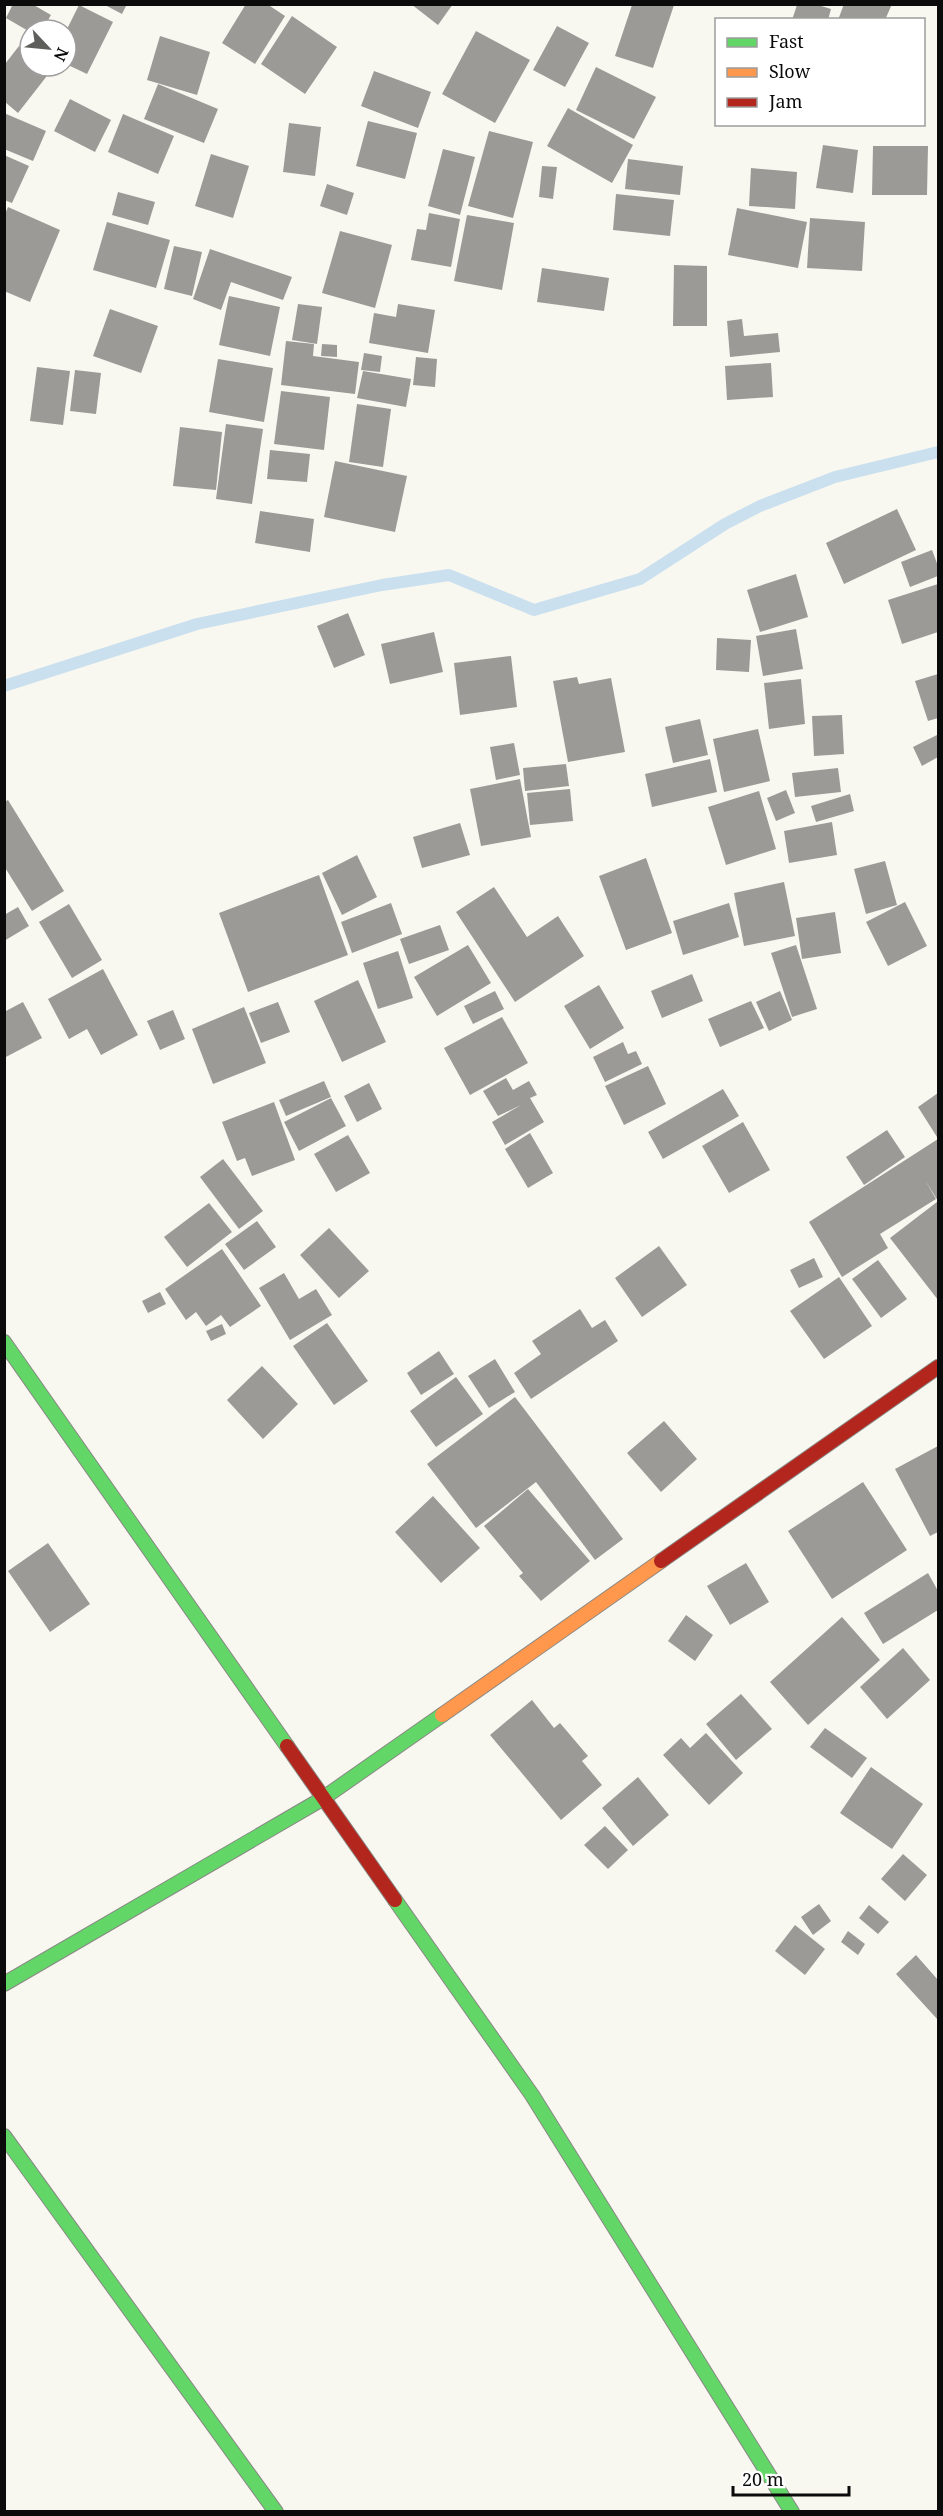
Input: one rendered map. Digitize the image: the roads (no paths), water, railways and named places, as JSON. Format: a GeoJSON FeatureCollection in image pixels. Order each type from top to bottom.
{"type":"FeatureCollection","features":[{"type":"Feature","properties":{"kind":"street"},"geometry":{"type":"LineString","coordinates":[[4,1342],[322,1799],[532,2095],[792,2511]]}},
{"type":"Feature","properties":{"kind":"street"},"geometry":{"type":"LineString","coordinates":[[4,1984],[322,1799],[939,1367]]}},
{"type":"Feature","properties":{"kind":"street"},"geometry":{"type":"LineString","coordinates":[[4,2136],[276,2511]]}},
{"type":"Feature","properties":{"kind":"waterway"},"geometry":{"type":"LineString","coordinates":[[4,686],[197,624],[382,585],[449,575],[534,610],[640,579],[725,524],[760,506],[835,477],[938,452]]}}]}
